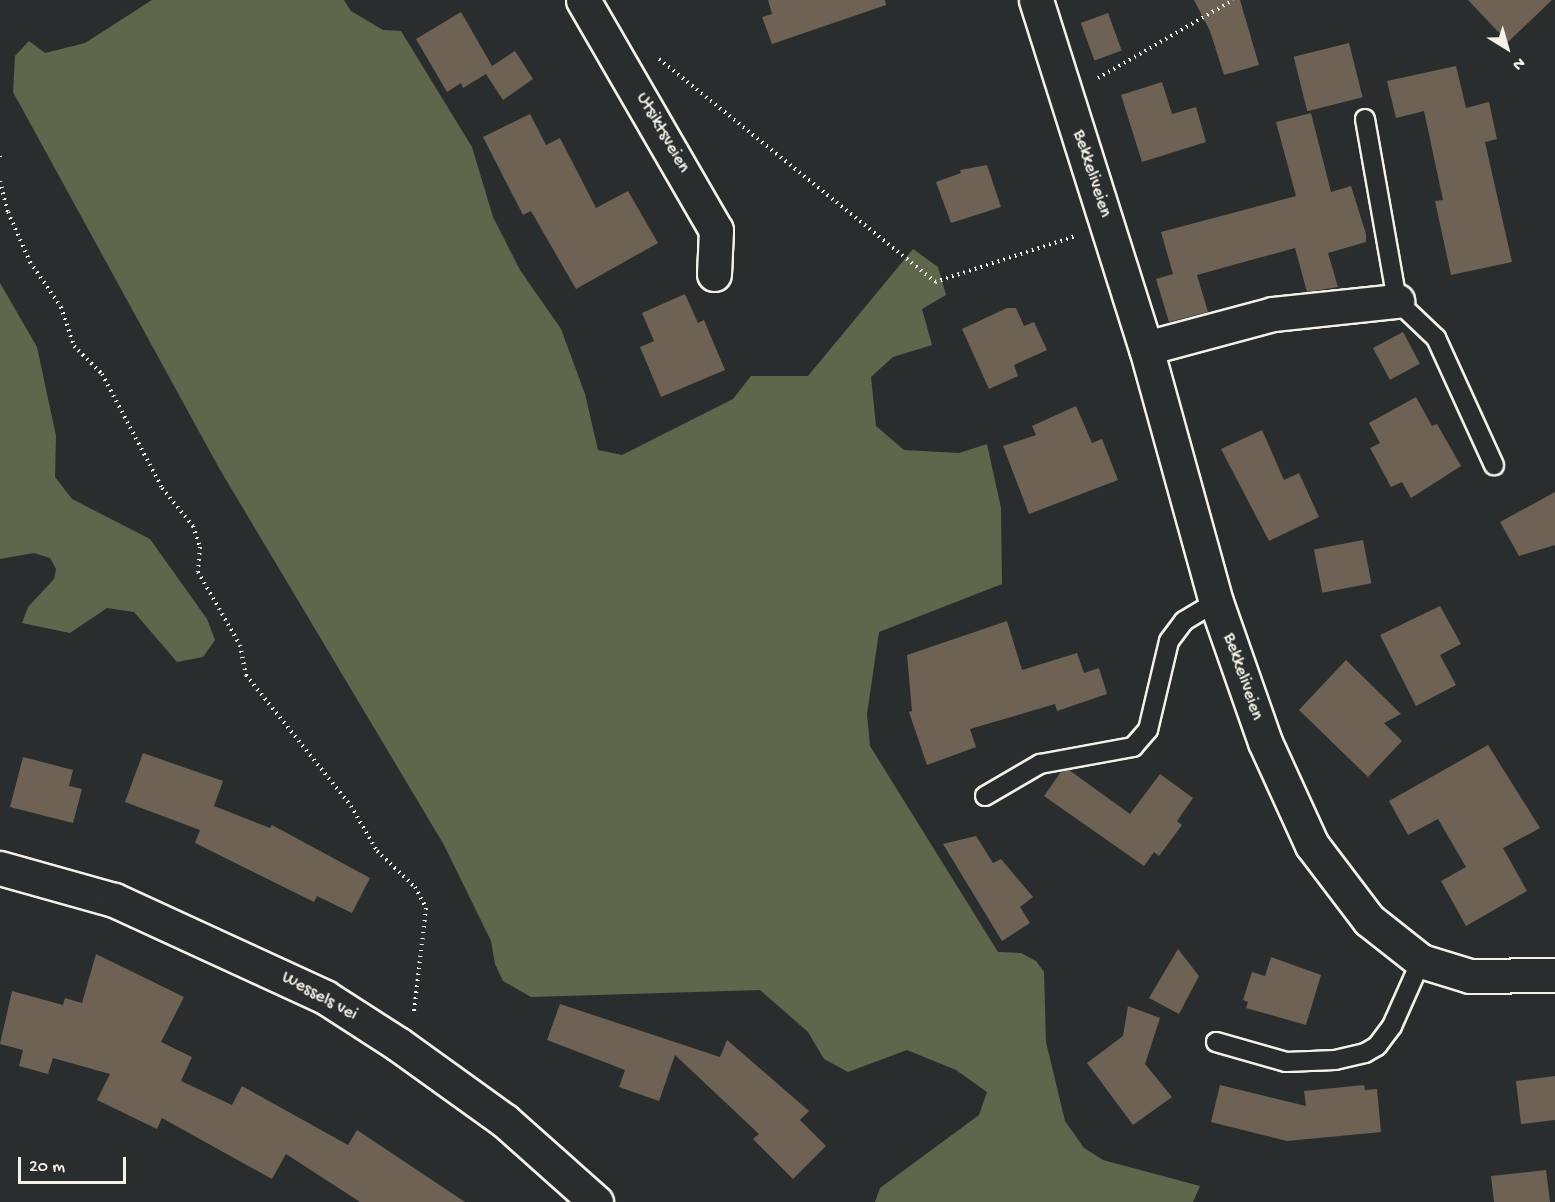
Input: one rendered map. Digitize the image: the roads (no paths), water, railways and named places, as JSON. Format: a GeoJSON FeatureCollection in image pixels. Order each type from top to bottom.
{"type":"FeatureCollection","features":[{"type":"Feature","properties":{"kind":"street","name":"Utsiktsveien"},"geometry":{"type":"LineString","coordinates":[[583,0],[716,230],[714,274]]}},
{"type":"Feature","properties":{"kind":"street","name":"Bekkeliveien"},"geometry":{"type":"LineString","coordinates":[[1036,0],[1146,348],[1216,602],[1265,742],[1312,845],[1370,920],[1421,961],[1470,976],[1555,975]]}},
{"type":"Feature","properties":{"kind":"street"},"geometry":{"type":"LineString","coordinates":[[1146,348],[1273,314],[1397,302]]}},
{"type":"Feature","properties":{"kind":"street","name":"Wessels vei"},"geometry":{"type":"LineString","coordinates":[[0,868],[114,900],[194,933],[325,997],[398,1044],[505,1121],[596,1202]]}},
{"type":"Feature","properties":{"kind":"lane"},"geometry":{"type":"LineString","coordinates":[[1365,119],[1397,302],[1436,338],[1494,465]]}},
{"type":"Feature","properties":{"kind":"lane"},"geometry":{"type":"LineString","coordinates":[[985,796],[1040,764],[1133,747],[1148,730],[1169,641],[1184,621],[1216,602]]}},
{"type":"Feature","properties":{"kind":"lane"},"geometry":{"type":"LineString","coordinates":[[1216,1042],[1286,1062],[1356,1057],[1377,1046],[1392,1026],[1421,961]]}}]}
